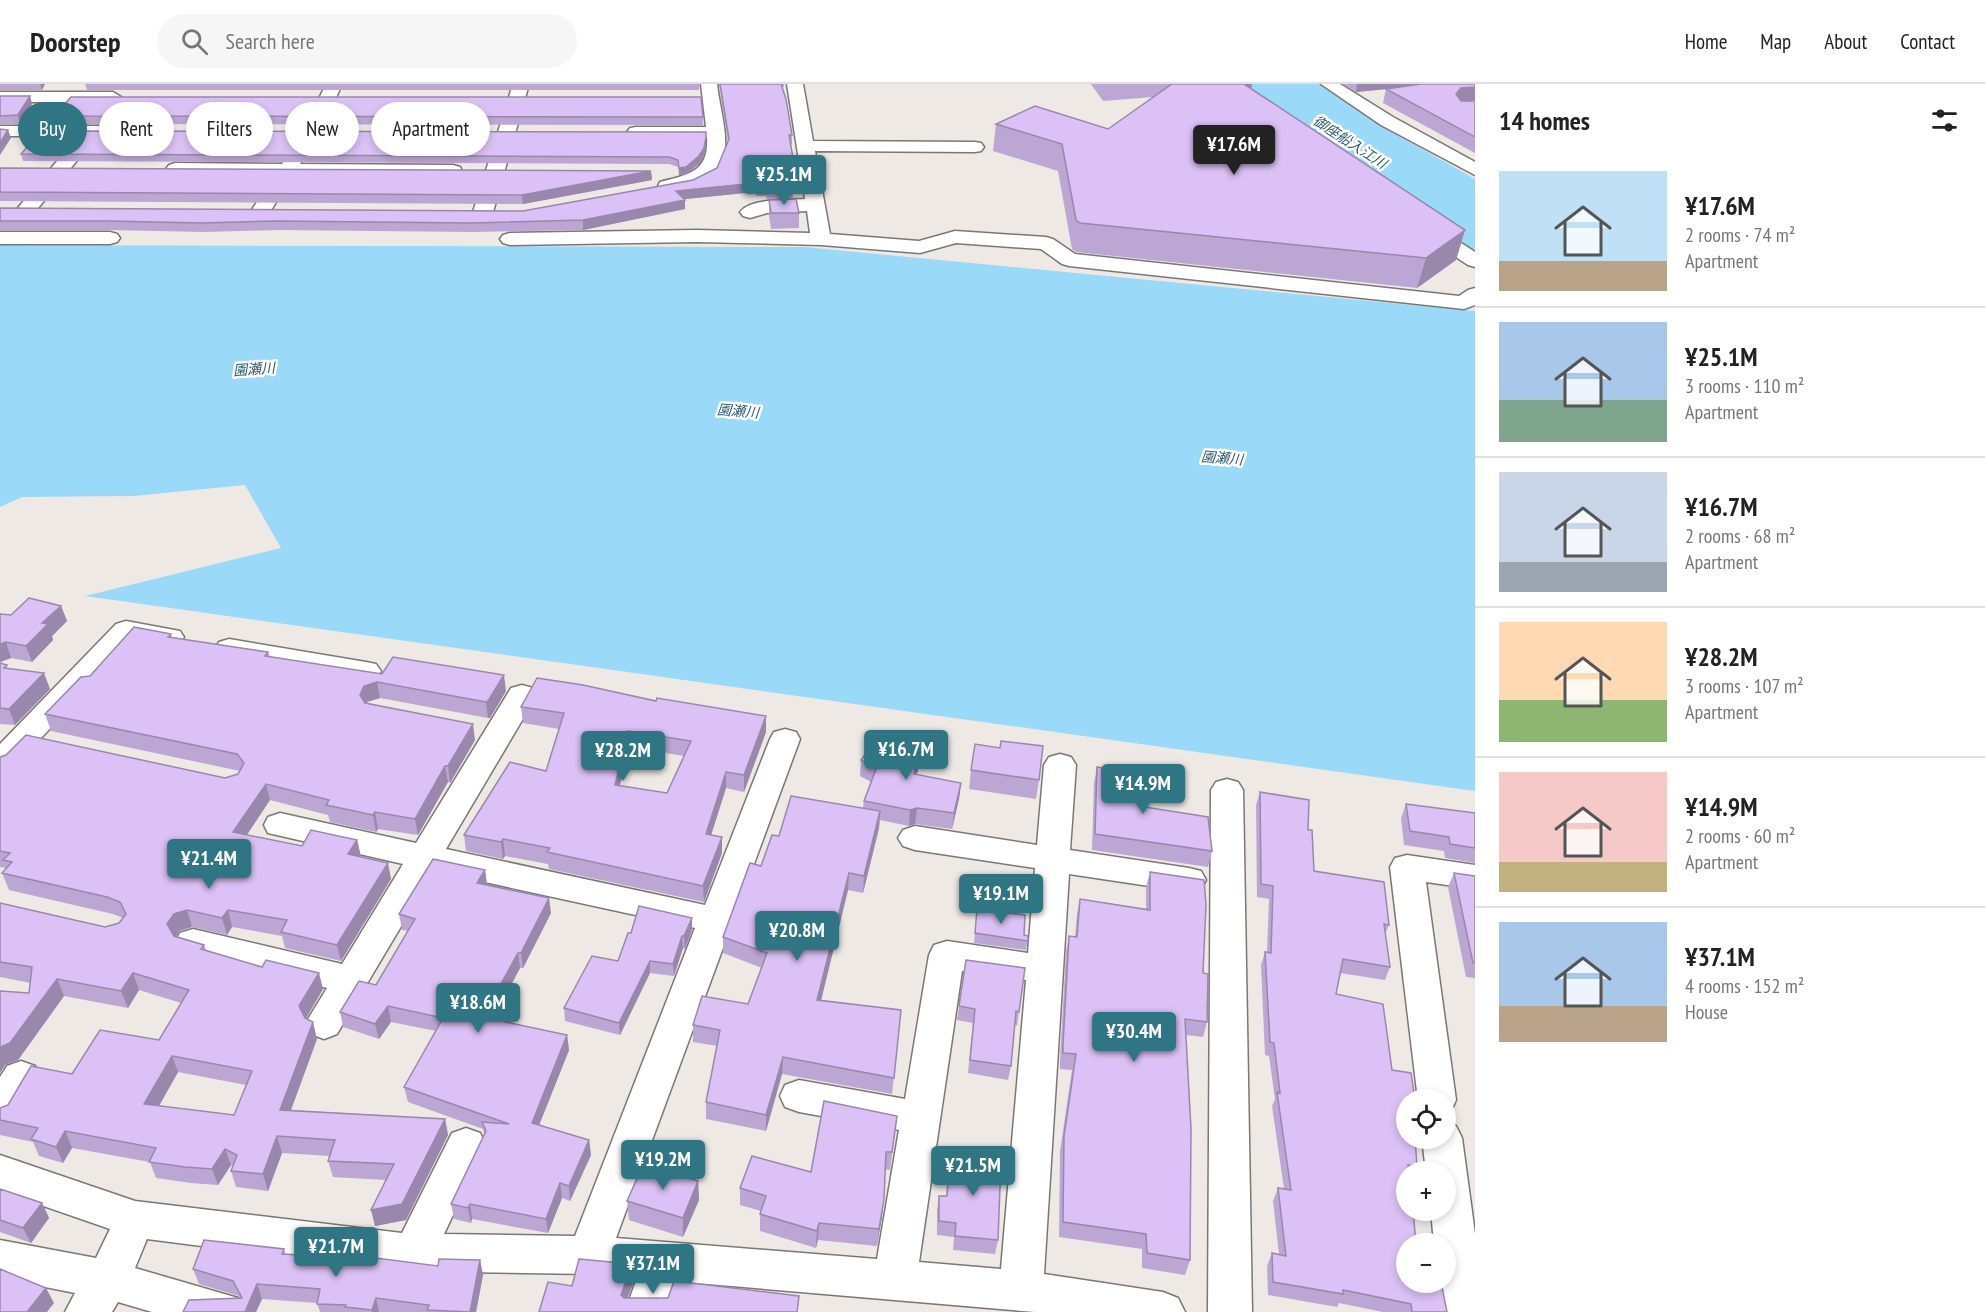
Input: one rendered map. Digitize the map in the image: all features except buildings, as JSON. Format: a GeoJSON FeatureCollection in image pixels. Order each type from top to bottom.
{"type":"FeatureCollection","features":[{"type":"Feature","properties":{"kind":"street"},"geometry":{"type":"LineString","coordinates":[[795,84],[821,239]]}},
{"type":"Feature","properties":{"kind":"street"},"geometry":{"type":"LineString","coordinates":[[1329,84],[1475,169]]}},
{"type":"Feature","properties":{"kind":"street"},"geometry":{"type":"LineString","coordinates":[[304,98],[331,91],[351,98]]}},
{"type":"Feature","properties":{"kind":"street"},"geometry":{"type":"LineString","coordinates":[[483,212],[507,133],[514,92],[540,97]]}},
{"type":"Feature","properties":{"kind":"street"},"geometry":{"type":"LineString","coordinates":[[0,97],[124,93]]}},
{"type":"Feature","properties":{"kind":"street"},"geometry":{"type":"LineString","coordinates":[[50,210],[18,209],[60,170],[124,93]]}},
{"type":"Feature","properties":{"kind":"street"},"geometry":{"type":"LineString","coordinates":[[647,190],[692,182],[708,172],[718,147],[706,93]]}},
{"type":"Feature","properties":{"kind":"street"},"geometry":{"type":"LineString","coordinates":[[1352,99],[1375,96]]}},
{"type":"Feature","properties":{"kind":"street"},"geometry":{"type":"LineString","coordinates":[[0,131],[99,131]]}},
{"type":"Feature","properties":{"kind":"street"},"geometry":{"type":"LineString","coordinates":[[490,132],[530,132]]}},
{"type":"Feature","properties":{"kind":"street"},"geometry":{"type":"LineString","coordinates":[[623,132],[716,132]]}},
{"type":"Feature","properties":{"kind":"street"},"geometry":{"type":"LineString","coordinates":[[805,146],[975,147]]}},
{"type":"Feature","properties":{"kind":"street"},"geometry":{"type":"LineString","coordinates":[[261,211],[297,156]]}},
{"type":"Feature","properties":{"kind":"street"},"geometry":{"type":"LineString","coordinates":[[40,169],[83,170]]}},
{"type":"Feature","properties":{"kind":"street"},"geometry":{"type":"LineString","coordinates":[[152,170],[519,171]]}},
{"type":"Feature","properties":{"kind":"street"},"geometry":{"type":"LineString","coordinates":[[661,172],[708,172]]}},
{"type":"Feature","properties":{"kind":"street"},"geometry":{"type":"LineString","coordinates":[[750,212],[765,207],[814,205]]}},
{"type":"Feature","properties":{"kind":"street"},"geometry":{"type":"LineString","coordinates":[[238,210],[284,211]]}},
{"type":"Feature","properties":{"kind":"street"},"geometry":{"type":"LineString","coordinates":[[463,212],[503,212]]}},
{"type":"Feature","properties":{"kind":"street"},"geometry":{"type":"LineString","coordinates":[[1410,218],[1475,261]]}},
{"type":"Feature","properties":{"kind":"street"},"geometry":{"type":"LineString","coordinates":[[510,238],[697,236],[821,239],[920,247],[955,237],[1046,243],[1069,260],[1464,303],[1475,294]]}},
{"type":"Feature","properties":{"kind":"street"},"geometry":{"type":"LineString","coordinates":[[0,238],[110,238]]}},
{"type":"Feature","properties":{"kind":"street"},"geometry":{"type":"LineString","coordinates":[[9,749],[126,630],[366,671]]}},
{"type":"Feature","properties":{"kind":"street"},"geometry":{"type":"LineString","coordinates":[[44,676],[76,683]]}},
{"type":"Feature","properties":{"kind":"street"},"geometry":{"type":"LineString","coordinates":[[324,1024],[522,695]]}},
{"type":"Feature","properties":{"kind":"street"},"geometry":{"type":"LineString","coordinates":[[467,727],[499,733]]}},
{"type":"Feature","properties":{"kind":"street"},"geometry":{"type":"LineString","coordinates":[[589,1255],[785,739]]}},
{"type":"Feature","properties":{"kind":"street"},"geometry":{"type":"LineString","coordinates":[[9,749],[58,745]]}},
{"type":"Feature","properties":{"kind":"street"},"geometry":{"type":"LineString","coordinates":[[1021,1290],[1060,765]]}},
{"type":"Feature","properties":{"kind":"street"},"geometry":{"type":"LineString","coordinates":[[1227,790],[1230,1312]]}},
{"type":"Feature","properties":{"kind":"street"},"geometry":{"type":"LineString","coordinates":[[280,825],[716,920]]}},
{"type":"Feature","properties":{"kind":"street"},"geometry":{"type":"LineString","coordinates":[[915,838],[1228,885]]}},
{"type":"Feature","properties":{"kind":"street"},"geometry":{"type":"LineString","coordinates":[[1436,1089],[1407,867],[1475,877]]}},
{"type":"Feature","properties":{"kind":"street"},"geometry":{"type":"LineString","coordinates":[[193,942],[351,980]]}},
{"type":"Feature","properties":{"kind":"street"},"geometry":{"type":"LineString","coordinates":[[895,1280],[947,955],[1045,969]]}},
{"type":"Feature","properties":{"kind":"street"},"geometry":{"type":"LineString","coordinates":[[0,1109],[21,1077]]}},
{"type":"Feature","properties":{"kind":"street"},"geometry":{"type":"LineString","coordinates":[[799,1096],[921,1118]]}},
{"type":"Feature","properties":{"kind":"street"},"geometry":{"type":"LineString","coordinates":[[414,1252],[466,1145]]}},
{"type":"Feature","properties":{"kind":"street"},"geometry":{"type":"LineString","coordinates":[[1443,1149],[1464,1312]]}},
{"type":"Feature","properties":{"kind":"street"},"geometry":{"type":"LineString","coordinates":[[0,1173],[135,1220],[414,1252],[589,1255],[1021,1290],[1163,1312]]}},
{"type":"Feature","properties":{"kind":"street"},"geometry":{"type":"LineString","coordinates":[[98,1296],[135,1220]]}},
{"type":"Feature","properties":{"kind":"street"},"geometry":{"type":"LineString","coordinates":[[0,1259],[98,1296],[223,1312]]}},
{"type":"Feature","properties":{"kind":"water","name":"御座船入江川"},"geometry":{"type":"Polygon","coordinates":[[[1239,84],[1319,84],[1371,120],[1475,179],[1475,251],[1398,200],[1239,84]]]}},
{"type":"Feature","properties":{"kind":"water","name":"園瀬川"},"geometry":{"type":"Polygon","coordinates":[[[0,245],[804,247],[1475,311],[1475,791],[85,596],[281,548],[245,485],[134,496],[22,497],[0,507],[0,245]]]}}]}
